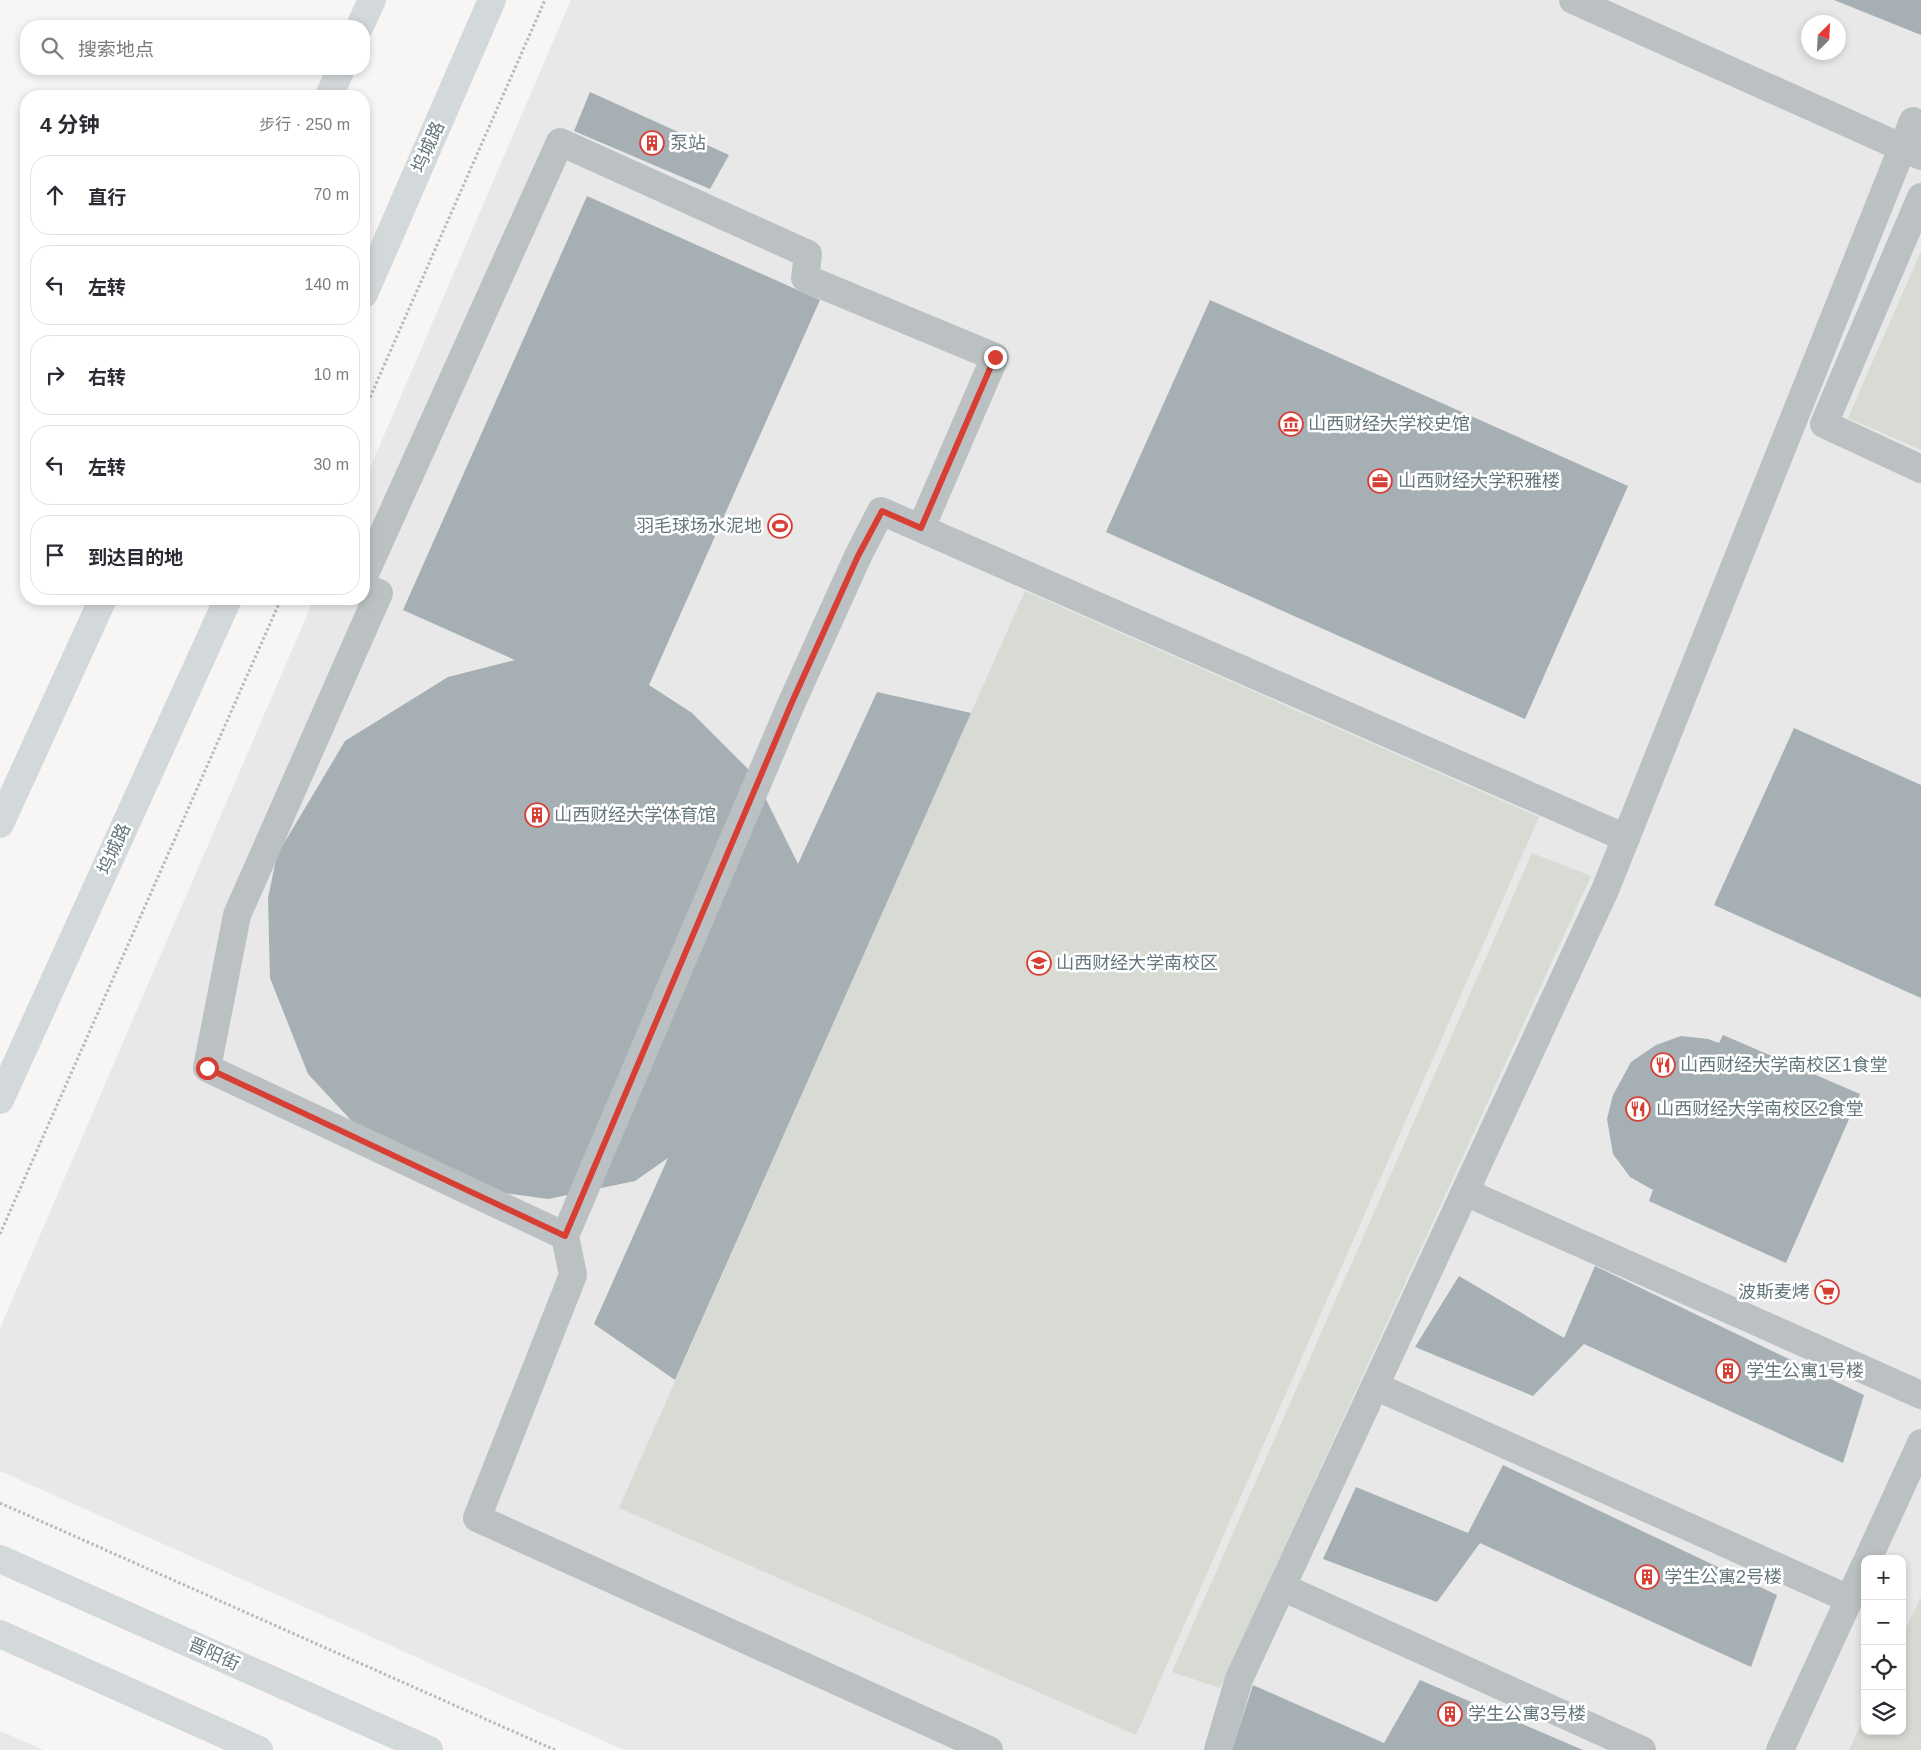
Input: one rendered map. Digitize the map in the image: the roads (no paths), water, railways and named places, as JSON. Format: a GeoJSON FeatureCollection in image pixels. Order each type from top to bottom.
{"type":"FeatureCollection","features":[{"type":"Feature","properties":{"kind":"main road"},"geometry":{"type":"LineString","coordinates":[[363,20],[372,0]]}},
{"type":"Feature","properties":{"kind":"main road","name":"坞城路"},"geometry":{"type":"LineString","coordinates":[[370,280],[492,0]]}},
{"type":"Feature","properties":{"kind":"main road"},"geometry":{"type":"LineString","coordinates":[[332,90],[338,75]]}},
{"type":"Feature","properties":{"kind":"main road"},"geometry":{"type":"LineString","coordinates":[[0,824],[100,605]]}},
{"type":"Feature","properties":{"kind":"main road","name":"坞城路"},"geometry":{"type":"LineString","coordinates":[[0,1100],[225,605]]}},
{"type":"Feature","properties":{"kind":"main road","name":"晋阳街"},"geometry":{"type":"LineString","coordinates":[[0,1559],[429,1750]]}},
{"type":"Feature","properties":{"kind":"main road"},"geometry":{"type":"LineString","coordinates":[[0,1634],[259,1750]]}},
{"type":"Feature","properties":{"kind":"street"},"geometry":{"type":"LineString","coordinates":[[1573,0],[1912,152]]}},
{"type":"Feature","properties":{"kind":"street"},"geometry":{"type":"LineString","coordinates":[[1218,1750],[1239,1679],[1605,890],[1912,152],[1913,121]]}},
{"type":"Feature","properties":{"kind":"street"},"geometry":{"type":"LineString","coordinates":[[370,563],[560,142],[808,254],[804,278],[995,357],[921,528]]}},
{"type":"Feature","properties":{"kind":"street"},"geometry":{"type":"LineString","coordinates":[[1921,197],[1824,424],[1921,469]]}},
{"type":"Feature","properties":{"kind":"street"},"geometry":{"type":"LineString","coordinates":[[989,1750],[477,1518],[573,1274],[565,1236],[792,702],[858,556],[882,511],[1626,838]]}},
{"type":"Feature","properties":{"kind":"street"},"geometry":{"type":"LineString","coordinates":[[370,589],[380,593],[237,915],[207,1068],[565,1236]]}},
{"type":"Feature","properties":{"kind":"street"},"geometry":{"type":"LineString","coordinates":[[1465,1192],[1921,1395]]}},
{"type":"Feature","properties":{"kind":"street"},"geometry":{"type":"LineString","coordinates":[[1375,1386],[1849,1599]]}},
{"type":"Feature","properties":{"kind":"street"},"geometry":{"type":"LineString","coordinates":[[1870,1555],[1921,1443]]}},
{"type":"Feature","properties":{"kind":"street"},"geometry":{"type":"LineString","coordinates":[[1780,1750],[1861,1574]]}},
{"type":"Feature","properties":{"kind":"street"},"geometry":{"type":"LineString","coordinates":[[1282,1587],[1642,1750]]}},
{"type":"Feature","properties":{"kind":"place","name":"泵站"},"geometry":{"type":"Point","coordinates":[652,143]}},
{"type":"Feature","properties":{"kind":"place","name":"山西财经大学校史馆"},"geometry":{"type":"Point","coordinates":[1291,424]}},
{"type":"Feature","properties":{"kind":"place","name":"山西财经大学积雅楼"},"geometry":{"type":"Point","coordinates":[1380,481]}},
{"type":"Feature","properties":{"kind":"place","name":"羽毛球场水泥地"},"geometry":{"type":"Point","coordinates":[780,526]}},
{"type":"Feature","properties":{"kind":"place","name":"山西财经大学体育馆"},"geometry":{"type":"Point","coordinates":[537,815]}},
{"type":"Feature","properties":{"kind":"place","name":"山西财经大学南校区"},"geometry":{"type":"Point","coordinates":[1039,963]}},
{"type":"Feature","properties":{"kind":"place","name":"山西财经大学南校区1食堂"},"geometry":{"type":"Point","coordinates":[1663,1065]}},
{"type":"Feature","properties":{"kind":"place","name":"山西财经大学南校区2食堂"},"geometry":{"type":"Point","coordinates":[1638,1109]}},
{"type":"Feature","properties":{"kind":"place","name":"波斯麦烤"},"geometry":{"type":"Point","coordinates":[1827,1292]}},
{"type":"Feature","properties":{"kind":"place","name":"学生公寓1号楼"},"geometry":{"type":"Point","coordinates":[1728,1371]}},
{"type":"Feature","properties":{"kind":"place","name":"学生公寓2号楼"},"geometry":{"type":"Point","coordinates":[1647,1577]}},
{"type":"Feature","properties":{"kind":"place","name":"学生公寓3号楼"},"geometry":{"type":"Point","coordinates":[1450,1714]}}]}
